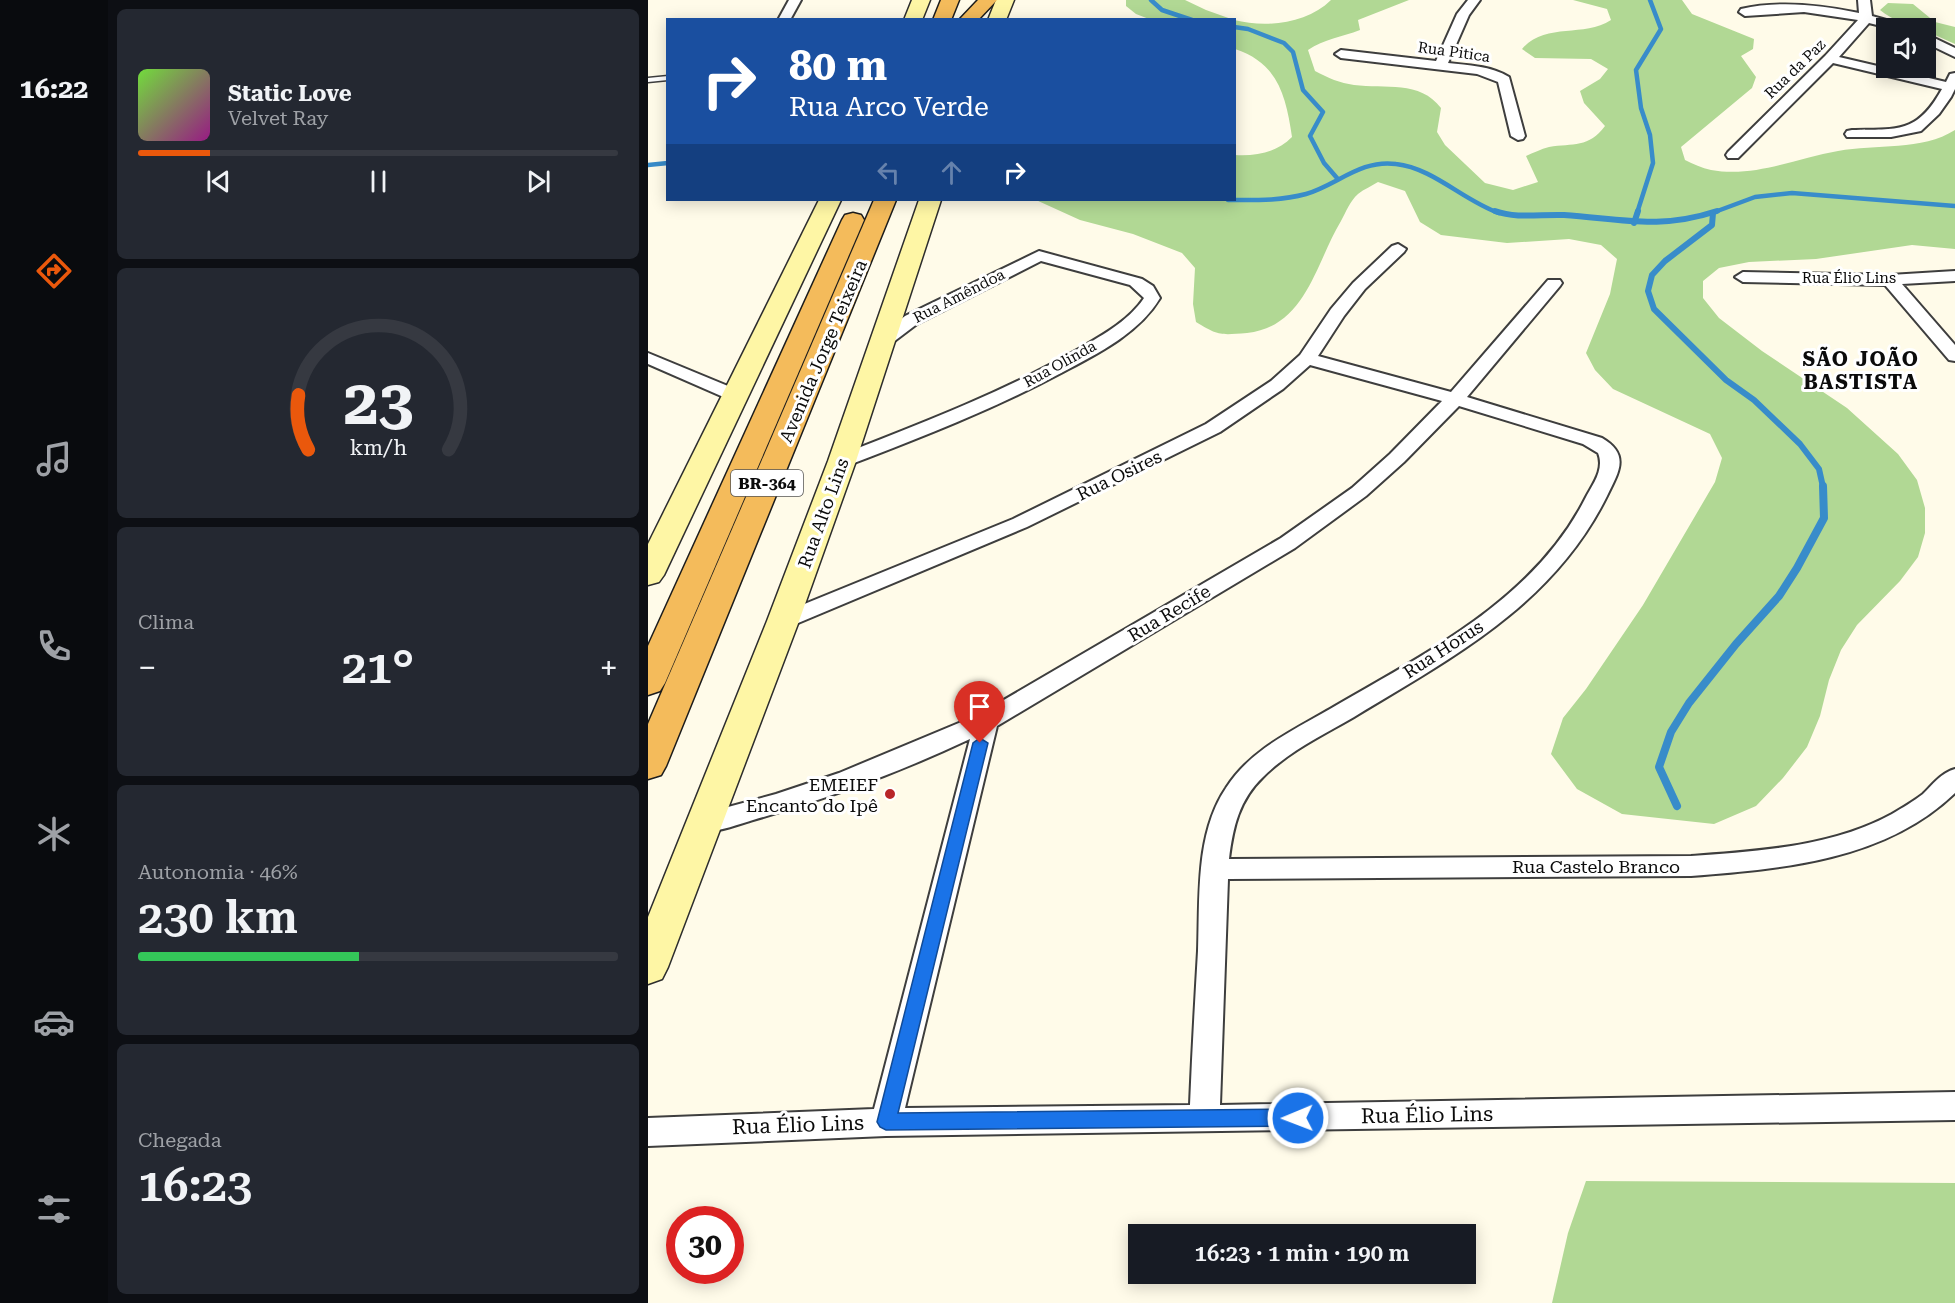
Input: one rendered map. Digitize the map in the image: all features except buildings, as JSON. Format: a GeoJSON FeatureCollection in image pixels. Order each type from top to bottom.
{"type":"FeatureCollection","features":[{"type":"Feature","properties":{"kind":"highway"},"geometry":{"type":"LineString","coordinates":[[943,18],[950,0]]}},
{"type":"Feature","properties":{"kind":"highway"},"geometry":{"type":"LineString","coordinates":[[961,18],[968,0]]}},
{"type":"Feature","properties":{"kind":"highway"},"geometry":{"type":"LineString","coordinates":[[970,18],[988,0]]}},
{"type":"Feature","properties":{"kind":"highway","name":"Avenida Jorge Teixeira"},"geometry":{"type":"LineString","coordinates":[[648,683],[862,201]]}},
{"type":"Feature","properties":{"kind":"highway","name":"Avenida Jorge Teixeira"},"geometry":{"type":"LineString","coordinates":[[648,766],[885,201]]}},
{"type":"Feature","properties":{"kind":"main road"},"geometry":{"type":"LineString","coordinates":[[998,18],[1005,0]]}},
{"type":"Feature","properties":{"kind":"main road"},"geometry":{"type":"LineString","coordinates":[[648,575],[830,201]]}},
{"type":"Feature","properties":{"kind":"main road","name":"Rua Alto Lins"},"geometry":{"type":"LineString","coordinates":[[704,823],[783,621],[842,461],[930,201]]}},
{"type":"Feature","properties":{"kind":"main road"},"geometry":{"type":"LineString","coordinates":[[648,967],[704,823]]}},
{"type":"Feature","properties":{"kind":"street"},"geometry":{"type":"LineString","coordinates":[[785,18],[795,0]]}},
{"type":"Feature","properties":{"kind":"street"},"geometry":{"type":"LineString","coordinates":[[1440,66],[1463,14],[1474,0]]}},
{"type":"Feature","properties":{"kind":"street"},"geometry":{"type":"LineString","coordinates":[[1864,0],[1866,19]]}},
{"type":"Feature","properties":{"kind":"street"},"geometry":{"type":"LineString","coordinates":[[1745,12],[1783,7],[1876,22]]}},
{"type":"Feature","properties":{"kind":"street","name":"Rua da Paz"},"geometry":{"type":"LineString","coordinates":[[1733,155],[1830,59],[1866,19]]}},
{"type":"Feature","properties":{"kind":"street"},"geometry":{"type":"LineString","coordinates":[[1936,43],[1955,53]]}},
{"type":"Feature","properties":{"kind":"street","name":"Rua Pitica"},"geometry":{"type":"LineString","coordinates":[[1341,54],[1490,73],[1504,80],[1518,136]]}},
{"type":"Feature","properties":{"kind":"street"},"geometry":{"type":"LineString","coordinates":[[1830,59],[1952,82],[1935,112],[1918,128],[1898,132],[1852,134]]}},
{"type":"Feature","properties":{"kind":"street","name":"Rua Osires"},"geometry":{"type":"LineString","coordinates":[[783,621],[1020,523],[1190,441],[1247,407],[1307,358],[1337,313],[1359,286],[1398,249]]}},
{"type":"Feature","properties":{"kind":"street","name":"Rua Amêndoa"},"geometry":{"type":"LineString","coordinates":[[882,342],[899,327],[919,315],[1039,256]]}},
{"type":"Feature","properties":{"kind":"street","name":"Rua Olinda"},"geometry":{"type":"LineString","coordinates":[[842,461],[966,412],[1062,365],[1133,322],[1144,313],[1151,301],[1148,290],[1136,282],[1039,256]]}},
{"type":"Feature","properties":{"kind":"street","name":"Rua Élio Lins"},"geometry":{"type":"LineString","coordinates":[[1743,277],[1890,280],[1955,276]]}},
{"type":"Feature","properties":{"kind":"street"},"geometry":{"type":"LineString","coordinates":[[1890,280],[1955,356]]}},
{"type":"Feature","properties":{"kind":"street","name":"Rua Recife"},"geometry":{"type":"LineString","coordinates":[[704,823],[748,813],[809,794],[940,743],[986,721],[1288,543],[1324,519],[1397,459],[1455,399],[1554,283]]}},
{"type":"Feature","properties":{"kind":"street"},"geometry":{"type":"LineString","coordinates":[[648,358],[734,395]]}},
{"type":"Feature","properties":{"kind":"street","name":"Rua Horus"},"geometry":{"type":"LineString","coordinates":[[1203,1119],[1218,837],[1225,811],[1234,794],[1262,762],[1439,655],[1508,605],[1546,570],[1577,531],[1610,470],[1610,456],[1604,446],[1597,442],[1307,358]]}},
{"type":"Feature","properties":{"kind":"street"},"geometry":{"type":"LineString","coordinates":[[886,1122],[986,721]]}},
{"type":"Feature","properties":{"kind":"street","name":"Rua Castelo Branco"},"geometry":{"type":"LineString","coordinates":[[1215,869],[1691,866],[1747,862],[1823,849],[1864,837],[1904,820],[1943,793],[1955,778]]}},
{"type":"Feature","properties":{"kind":"street","name":"Rua Élio Lins"},"geometry":{"type":"LineString","coordinates":[[648,1132],[886,1122],[1955,1106]]}},
{"type":"Feature","properties":{"kind":"lane"},"geometry":{"type":"LineString","coordinates":[[648,80],[666,78]]}},
{"type":"Feature","properties":{"kind":"green space"},"geometry":{"type":"Polygon","coordinates":[[[1126,0],[1185,0],[1228,18],[1146,18],[1136,14],[1126,6],[1126,0]]]}},
{"type":"Feature","properties":{"kind":"green space"},"geometry":{"type":"Polygon","coordinates":[[[1331,0],[1409,0],[1358,20],[1360,30],[1308,50],[1315,71],[1349,84],[1412,89],[1433,99],[1441,108],[1437,132],[1445,145],[1485,183],[1513,190],[1538,182],[1526,156],[1549,147],[1587,141],[1605,126],[1584,103],[1580,91],[1600,79],[1608,69],[1591,59],[1535,58],[1522,49],[1531,41],[1542,36],[1589,28],[1611,20],[1607,9],[1573,0],[1682,0],[1692,14],[1754,39],[1753,49],[1741,56],[1756,77],[1752,88],[1681,147],[1685,160],[1704,168],[1727,172],[1759,169],[1838,151],[1913,144],[1942,137],[1955,130],[1955,249],[1912,245],[1816,259],[1749,262],[1719,268],[1703,281],[1703,298],[1719,318],[1762,351],[1847,408],[1898,454],[1917,480],[1925,508],[1925,533],[1918,557],[1900,581],[1857,625],[1841,650],[1829,680],[1820,716],[1807,747],[1783,778],[1756,806],[1714,824],[1622,814],[1577,789],[1551,754],[1563,718],[1586,689],[1643,605],[1715,482],[1722,458],[1710,434],[1613,389],[1595,370],[1586,353],[1610,294],[1617,259],[1601,245],[1569,239],[1507,243],[1441,235],[1420,222],[1405,191],[1378,182],[1360,192],[1348,207],[1307,290],[1283,319],[1267,328],[1247,333],[1225,334],[1210,330],[1196,322],[1193,304],[1195,268],[1182,253],[1133,234],[1080,220],[1038,201],[1236,201],[1236,155],[1251,155],[1273,150],[1292,137],[1283,95],[1270,72],[1250,55],[1236,49],[1236,20],[1259,24],[1286,22],[1321,8],[1331,0]]]}},
{"type":"Feature","properties":{"kind":"green space"},"geometry":{"type":"Polygon","coordinates":[[[1888,3],[1913,4],[1930,18],[1892,18],[1880,10],[1888,3]]]}},
{"type":"Feature","properties":{"kind":"green space"},"geometry":{"type":"Polygon","coordinates":[[[1936,22],[1955,27],[1955,44],[1936,35],[1936,22]]]}},
{"type":"Feature","properties":{"kind":"green space"},"geometry":{"type":"Polygon","coordinates":[[[1586,1181],[1955,1183],[1955,1303],[1552,1303],[1568,1233],[1586,1181]]]}},
{"type":"Feature","properties":{"kind":"waterway"},"geometry":{"type":"LineString","coordinates":[[1151,0],[1162,10],[1186,18]]}},
{"type":"Feature","properties":{"kind":"waterway"},"geometry":{"type":"LineString","coordinates":[[1637,213],[1653,163],[1650,135],[1641,108],[1636,70],[1661,29],[1650,0]]}},
{"type":"Feature","properties":{"kind":"waterway"},"geometry":{"type":"LineString","coordinates":[[1236,27],[1248,29],[1284,43],[1293,52],[1303,90],[1323,112],[1310,136],[1324,163],[1337,178]]}},
{"type":"Feature","properties":{"kind":"waterway"},"geometry":{"type":"LineString","coordinates":[[648,165],[666,163]]}},
{"type":"Feature","properties":{"kind":"waterway"},"geometry":{"type":"LineString","coordinates":[[1236,200],[1267,200],[1306,194],[1360,169],[1383,163],[1410,167],[1423,172],[1499,213]]}},
{"type":"Feature","properties":{"kind":"waterway"},"geometry":{"type":"LineString","coordinates":[[1712,213],[1755,197],[1792,193],[1955,206]]}},
{"type":"Feature","properties":{"kind":"waterway"},"geometry":{"type":"LineString","coordinates":[[1495,211],[1520,216],[1564,215],[1634,222]]}},
{"type":"Feature","properties":{"kind":"waterway"},"geometry":{"type":"LineString","coordinates":[[1634,222],[1638,211]]}},
{"type":"Feature","properties":{"kind":"waterway"},"geometry":{"type":"LineString","coordinates":[[1634,222],[1677,220],[1717,211]]}},
{"type":"Feature","properties":{"kind":"waterway"},"geometry":{"type":"LineString","coordinates":[[1713,213],[1712,225],[1665,261],[1652,275],[1648,291],[1654,309],[1726,380],[1754,400],[1800,444],[1819,469],[1823,487]]}},
{"type":"Feature","properties":{"kind":"waterway"},"geometry":{"type":"LineString","coordinates":[[1677,806],[1659,767],[1671,732],[1689,703],[1736,644],[1779,596],[1797,568],[1824,518],[1823,486]]}},
{"type":"Feature","properties":{"kind":"place","name":"EMEIEF Encanto do Ipê"},"geometry":{"type":"Point","coordinates":[890,794]}},
{"type":"Feature","properties":{"kind":"district","name":"SÃO JOÃO BASTISTA"},"geometry":{"type":"Point","coordinates":[1861,370]}},
{"type":"Feature","properties":{"kind":"route"},"geometry":{"type":"LineString","coordinates":[[980,743],[886,1122],[1298,1118]]}}]}
